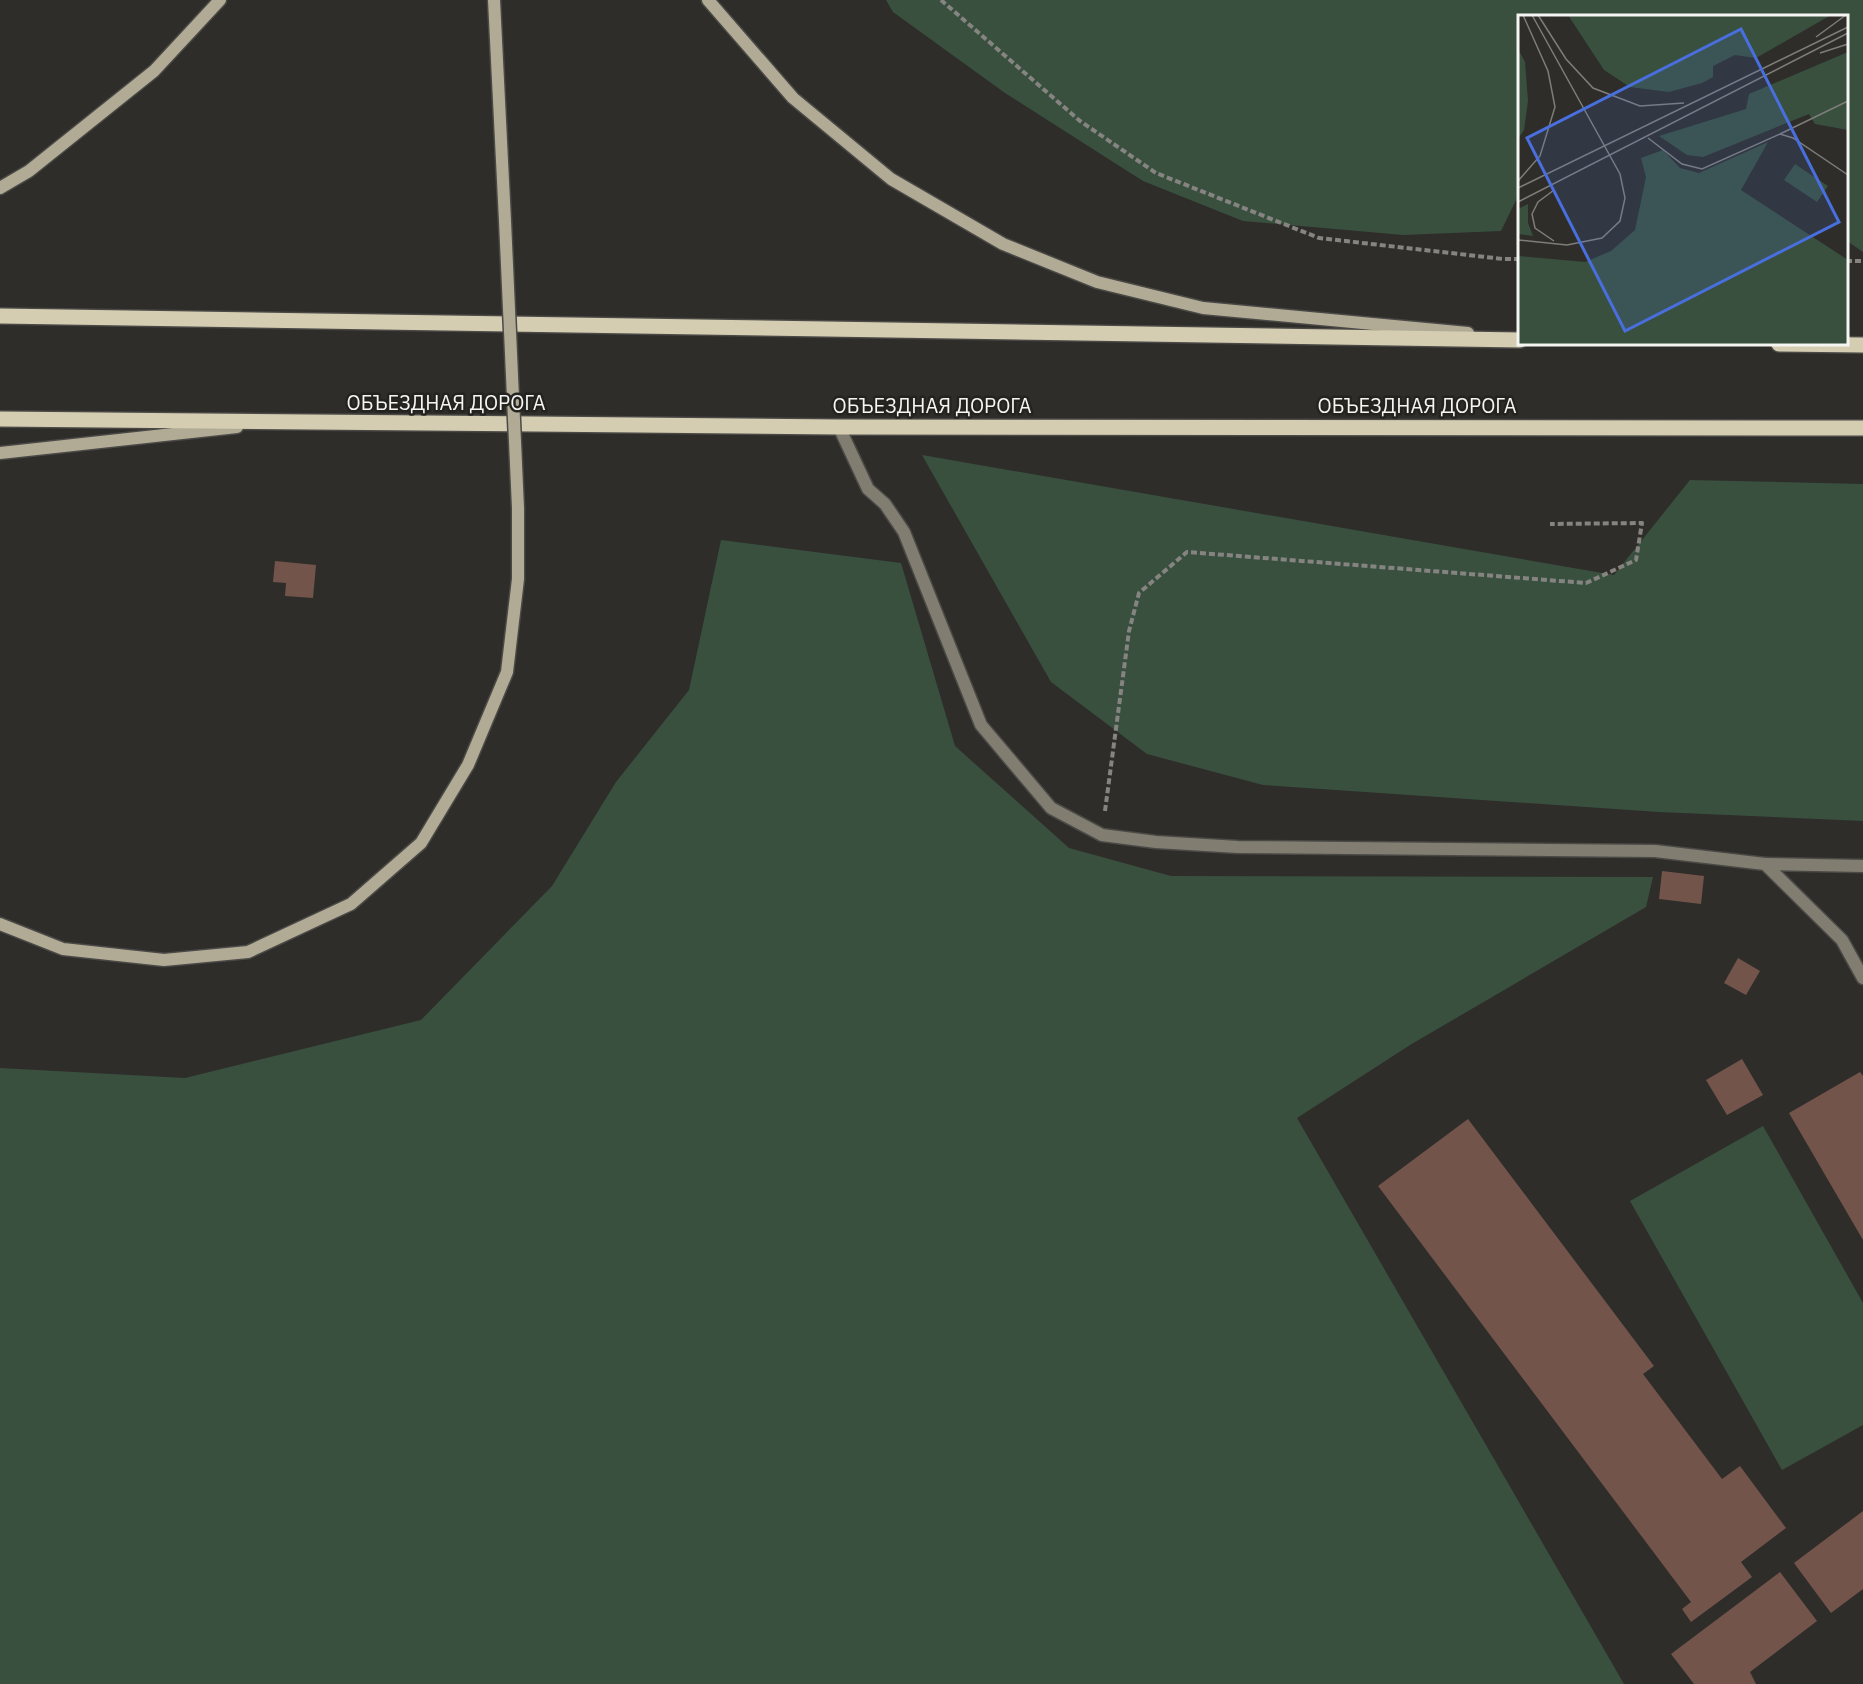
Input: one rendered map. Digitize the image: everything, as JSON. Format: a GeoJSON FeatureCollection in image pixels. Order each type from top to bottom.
{"type":"FeatureCollection","features":[{"type":"Feature","properties":{"kind":"main road"},"geometry":{"type":"LineString","coordinates":[[0,188],[29,171],[154,71],[220,0]]}},
{"type":"Feature","properties":{"kind":"main road"},"geometry":{"type":"LineString","coordinates":[[0,924],[63,949],[164,960],[248,952],[351,904],[421,843],[468,765],[507,672],[518,579],[518,508],[494,0]]}},
{"type":"Feature","properties":{"kind":"main road"},"geometry":{"type":"LineString","coordinates":[[708,0],[793,98],[891,179],[1003,244],[1097,282],[1203,308],[1518,339]]}},
{"type":"Feature","properties":{"kind":"main road"},"geometry":{"type":"LineString","coordinates":[[0,316],[1518,339]]}},
{"type":"Feature","properties":{"kind":"main road"},"geometry":{"type":"LineString","coordinates":[[1848,345],[1863,345]]}},
{"type":"Feature","properties":{"kind":"main road","name":"ОБЪЕЗДНАЯ ДОРОГА"},"geometry":{"type":"LineString","coordinates":[[0,419],[839,427],[1863,428]]}},
{"type":"Feature","properties":{"kind":"main road"},"geometry":{"type":"LineString","coordinates":[[0,453],[272,423]]}},
{"type":"Feature","properties":{"kind":"lane"},"geometry":{"type":"LineString","coordinates":[[839,427],[868,489],[885,504],[904,532],[981,725],[1051,808],[1102,835],[1156,842],[1238,847],[1655,851],[1765,864],[1863,866]]}},
{"type":"Feature","properties":{"kind":"lane"},"geometry":{"type":"LineString","coordinates":[[1765,864],[1842,940],[1863,978]]}},
{"type":"Feature","properties":{"kind":"path"},"geometry":{"type":"LineString","coordinates":[[941,0],[1080,121],[1156,173],[1319,238],[1518,259]]}},
{"type":"Feature","properties":{"kind":"path"},"geometry":{"type":"LineString","coordinates":[[1102,835],[1129,631],[1139,593],[1188,552],[1586,583],[1636,560],[1642,523],[1550,524]]}},
{"type":"Feature","properties":{"kind":"green space"},"geometry":{"type":"Polygon","coordinates":[[[886,0],[1863,0],[1863,252],[1848,242],[1848,15],[1518,15],[1518,196],[1501,231],[1403,235],[1243,221],[1143,181],[1005,93],[893,12],[886,0]]]}},
{"type":"Feature","properties":{"kind":"green space"},"geometry":{"type":"Polygon","coordinates":[[[922,455],[1614,575],[1690,480],[1863,484],[1863,821],[1659,812],[1263,785],[1147,754],[1051,682],[922,455]]]}},
{"type":"Feature","properties":{"kind":"green space"},"geometry":{"type":"Polygon","coordinates":[[[721,540],[901,563],[955,746],[1069,848],[1171,876],[1653,877],[1646,907],[1410,1045],[1297,1118],[1624,1684],[0,1684],[0,1068],[185,1078],[421,1020],[552,886],[616,782],[689,690],[721,540]]]}},
{"type":"Feature","properties":{"kind":"green space"},"geometry":{"type":"Polygon","coordinates":[[[1763,1126],[1863,1303],[1863,1425],[1782,1470],[1630,1201],[1763,1126]]]}},
{"type":"Feature","properties":{"kind":"building"},"geometry":{"type":"Polygon","coordinates":[[[275,561],[316,565],[313,598],[285,596],[286,583],[273,582],[275,561]]]}},
{"type":"Feature","properties":{"kind":"building"},"geometry":{"type":"Polygon","coordinates":[[[1662,871],[1704,876],[1701,904],[1659,899],[1662,871]]]}},
{"type":"Feature","properties":{"kind":"building"},"geometry":{"type":"Polygon","coordinates":[[[1738,958],[1760,971],[1746,995],[1724,983],[1738,958]]]}},
{"type":"Feature","properties":{"kind":"building"},"geometry":{"type":"Polygon","coordinates":[[[1742,1059],[1763,1095],[1727,1115],[1706,1080],[1742,1059]]]}},
{"type":"Feature","properties":{"kind":"building"},"geometry":{"type":"Polygon","coordinates":[[[1860,1072],[1863,1076],[1863,1240],[1789,1113],[1860,1072]]]}},
{"type":"Feature","properties":{"kind":"building"},"geometry":{"type":"Polygon","coordinates":[[[1468,1119],[1654,1366],[1643,1374],[1722,1479],[1740,1466],[1786,1528],[1741,1562],[1752,1577],[1691,1622],[1682,1609],[1691,1602],[1378,1186],[1468,1119]]]}},
{"type":"Feature","properties":{"kind":"building"},"geometry":{"type":"Polygon","coordinates":[[[1863,1511],[1863,1589],[1831,1613],[1794,1563],[1863,1511]]]}},
{"type":"Feature","properties":{"kind":"building"},"geometry":{"type":"Polygon","coordinates":[[[1780,1572],[1817,1621],[1750,1672],[1756,1684],[1694,1684],[1671,1654],[1780,1572]]]}}]}
